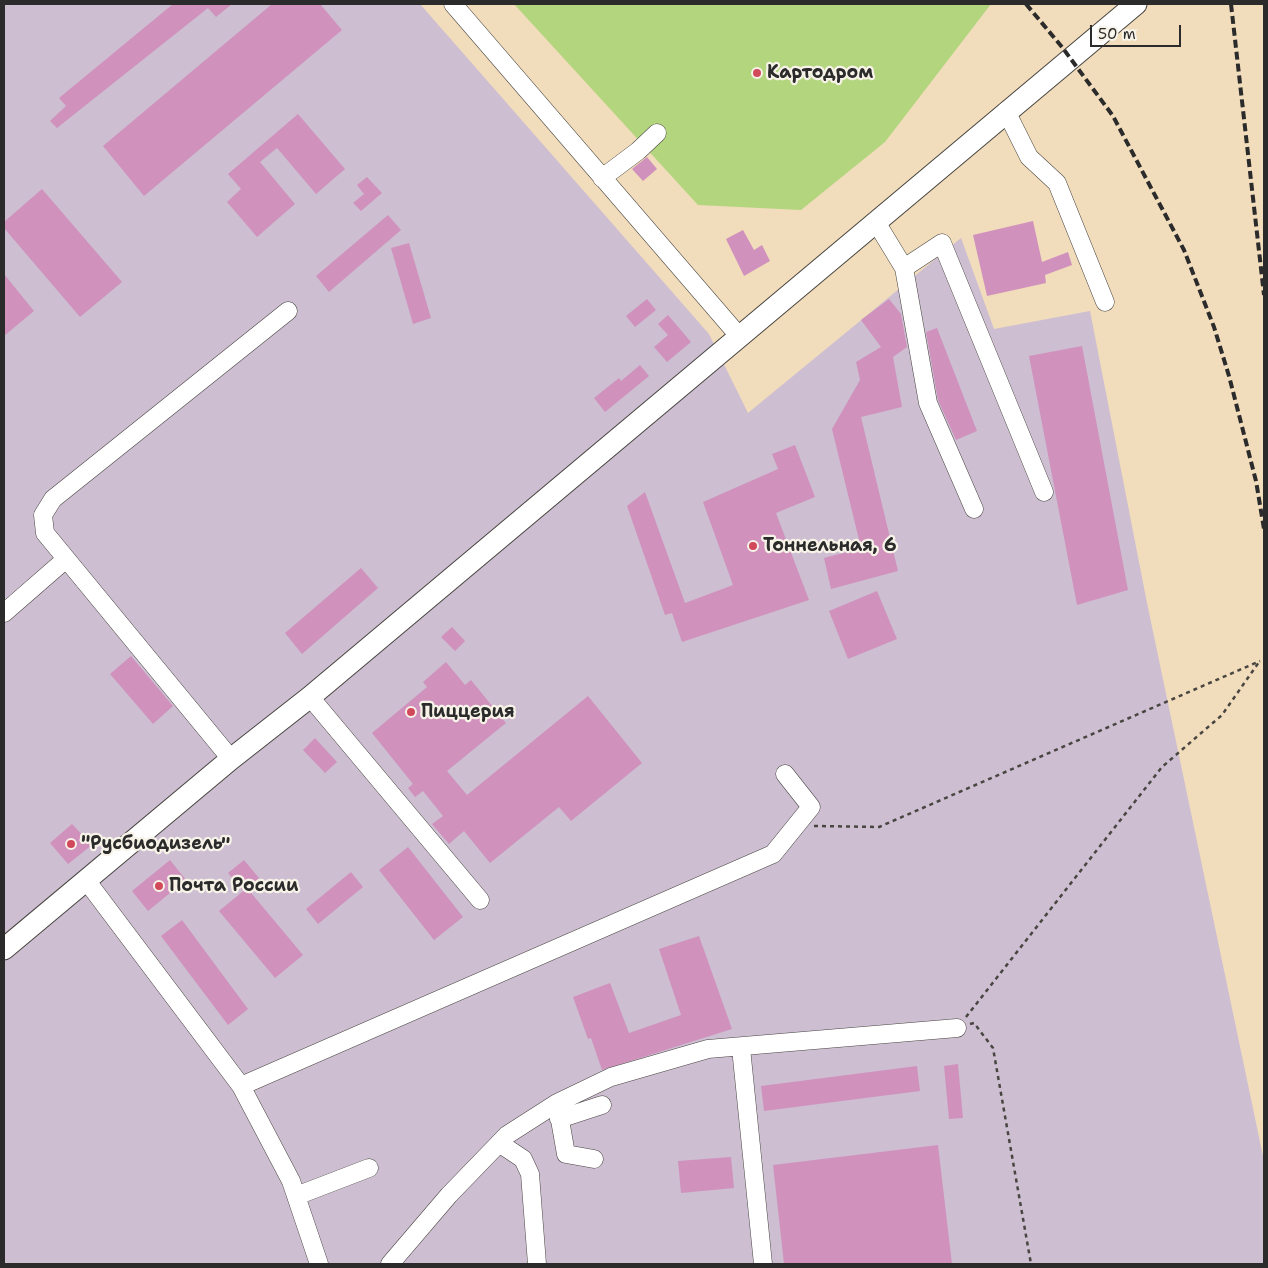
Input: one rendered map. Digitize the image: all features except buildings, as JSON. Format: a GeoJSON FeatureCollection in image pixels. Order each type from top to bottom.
{"type":"FeatureCollection","features":[{"type":"Feature","properties":{"kind":"main road"},"geometry":{"type":"LineString","coordinates":[[4,949],[232,759],[310,697],[1006,111],[1136,4]]}},
{"type":"Feature","properties":{"kind":"street"},"geometry":{"type":"LineString","coordinates":[[453,4],[739,336]]}},
{"type":"Feature","properties":{"kind":"street"},"geometry":{"type":"LineString","coordinates":[[1006,111],[1029,157],[1057,183],[1105,302]]}},
{"type":"Feature","properties":{"kind":"street"},"geometry":{"type":"LineString","coordinates":[[602,178],[638,151],[658,133]]}},
{"type":"Feature","properties":{"kind":"street"},"geometry":{"type":"LineString","coordinates":[[876,222],[904,268],[928,403],[974,509]]}},
{"type":"Feature","properties":{"kind":"street"},"geometry":{"type":"LineString","coordinates":[[904,268],[942,243],[1044,492]]}},
{"type":"Feature","properties":{"kind":"street"},"geometry":{"type":"LineString","coordinates":[[232,759],[45,533],[43,515],[53,499],[288,311]]}},
{"type":"Feature","properties":{"kind":"street"},"geometry":{"type":"LineString","coordinates":[[4,613],[66,559]]}},
{"type":"Feature","properties":{"kind":"street"},"geometry":{"type":"LineString","coordinates":[[310,697],[480,900]]}},
{"type":"Feature","properties":{"kind":"street"},"geometry":{"type":"LineString","coordinates":[[242,1086],[773,854],[811,806],[786,774]]}},
{"type":"Feature","properties":{"kind":"street"},"geometry":{"type":"LineString","coordinates":[[86,880],[242,1086],[291,1181],[319,1264]]}},
{"type":"Feature","properties":{"kind":"street"},"geometry":{"type":"LineString","coordinates":[[390,1264],[450,1195],[507,1135],[558,1111],[612,1077],[661,1061],[708,1049],[741,1048],[957,1028]]}},
{"type":"Feature","properties":{"kind":"street"},"geometry":{"type":"LineString","coordinates":[[741,1048],[763,1264]]}},
{"type":"Feature","properties":{"kind":"street"},"geometry":{"type":"LineString","coordinates":[[558,1111],[602,1105]]}},
{"type":"Feature","properties":{"kind":"street"},"geometry":{"type":"LineString","coordinates":[[558,1111],[566,1154],[594,1159]]}},
{"type":"Feature","properties":{"kind":"street"},"geometry":{"type":"LineString","coordinates":[[499,1143],[523,1159],[530,1174],[537,1264]]}},
{"type":"Feature","properties":{"kind":"street"},"geometry":{"type":"LineString","coordinates":[[296,1196],[369,1168]]}},
{"type":"Feature","properties":{"kind":"path"},"geometry":{"type":"LineString","coordinates":[[796,825],[879,827],[1260,661],[1222,715],[1162,767],[957,1028]]}},
{"type":"Feature","properties":{"kind":"path"},"geometry":{"type":"LineString","coordinates":[[957,1028],[974,1023],[993,1048],[1030,1264]]}},
{"type":"Feature","properties":{"kind":"shaded area"},"geometry":{"type":"Polygon","coordinates":[[[4,4],[420,4],[709,334],[748,413],[961,238],[994,329],[1090,311],[1147,603],[1264,1161],[1264,1264],[4,1264],[4,4]]]}},
{"type":"Feature","properties":{"kind":"green space","name":"Картодром"},"geometry":{"type":"Polygon","coordinates":[[[514,4],[991,4],[885,142],[801,210],[698,205],[514,4]]]}},
{"type":"Feature","properties":{"kind":"railway"},"geometry":{"type":"LineString","coordinates":[[1026,4],[1062,47],[1113,116],[1184,250],[1214,327],[1229,376],[1256,481],[1264,529]]}},
{"type":"Feature","properties":{"kind":"railway"},"geometry":{"type":"LineString","coordinates":[[1231,4],[1264,295]]}},
{"type":"Feature","properties":{"kind":"place","name":"Картодром"},"geometry":{"type":"Point","coordinates":[757,73]}},
{"type":"Feature","properties":{"kind":"place","name":"Тоннельная, 6"},"geometry":{"type":"Point","coordinates":[753,546]}},
{"type":"Feature","properties":{"kind":"place","name":"Пиццерия"},"geometry":{"type":"Point","coordinates":[411,712]}},
{"type":"Feature","properties":{"kind":"place","name":"\"Русбиодизель\""},"geometry":{"type":"Point","coordinates":[71,844]}},
{"type":"Feature","properties":{"kind":"place","name":"Почта России"},"geometry":{"type":"Point","coordinates":[159,886]}}]}
